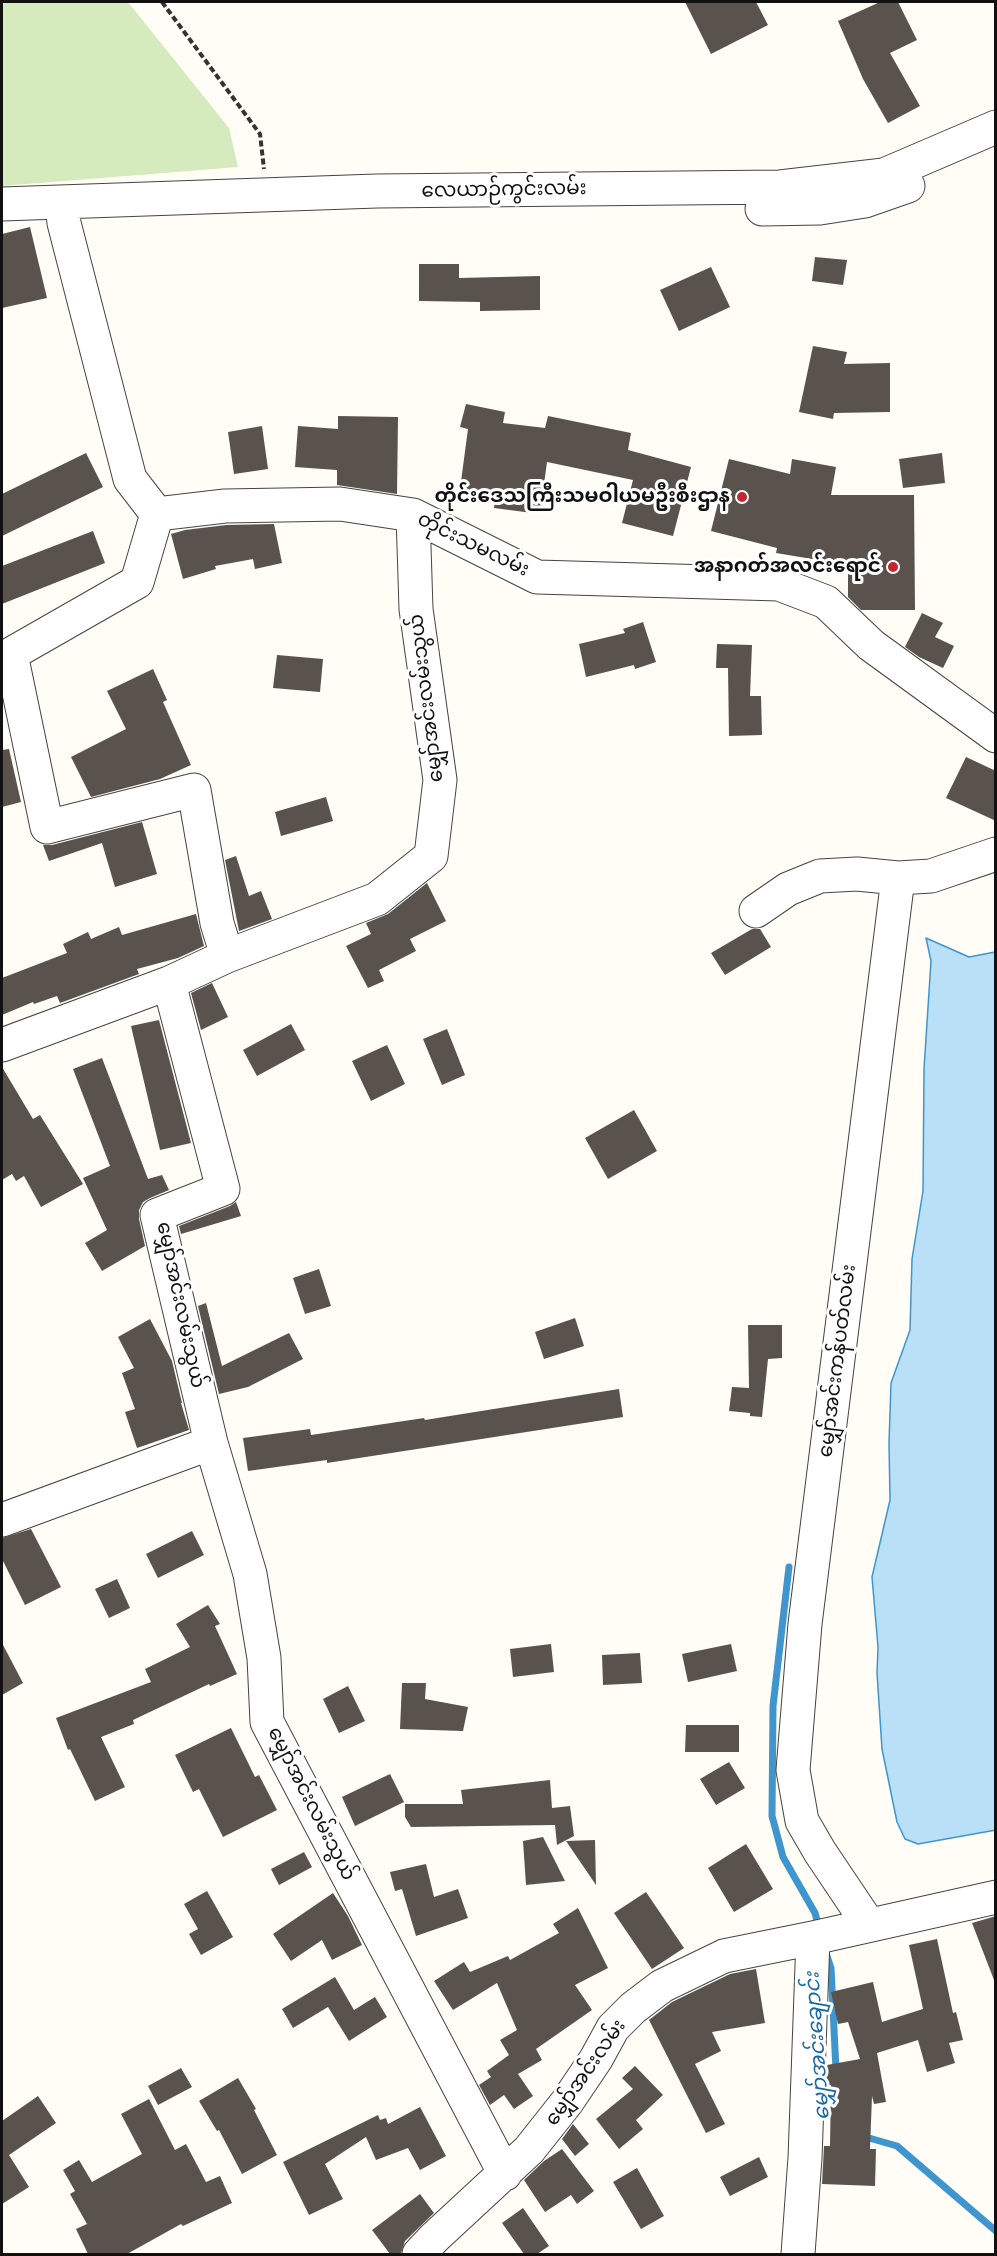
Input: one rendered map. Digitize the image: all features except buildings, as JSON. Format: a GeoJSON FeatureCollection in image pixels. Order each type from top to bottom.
{"type":"FeatureCollection","features":[{"type":"Feature","properties":{"kind":"street","name":"လေယာဉ်ကွင်းလမ်း"},"geometry":{"type":"LineString","coordinates":[[2,228],[63,213],[267,196],[377,191],[780,188],[884,175],[996,127]]}},
{"type":"Feature","properties":{"kind":"street","name":"လေယာဉ်ကွင်းလမ်း"},"geometry":{"type":"LineString","coordinates":[[2,204],[63,213],[820,208],[865,201],[942,174],[996,151]]}},
{"type":"Feature","properties":{"kind":"street"},"geometry":{"type":"LineString","coordinates":[[63,213],[130,479],[157,514],[137,582],[6,656],[46,827],[194,790],[217,923],[227,956]]}},
{"type":"Feature","properties":{"kind":"street","name":"တိုင်းသမလမ်း"},"geometry":{"type":"LineString","coordinates":[[157,514],[225,506],[340,504],[413,515],[537,577],[779,584],[826,602],[871,645],[996,736]]}},
{"type":"Feature","properties":{"kind":"street","name":"မျှော်အင်းလမ်းသွယ်"},"geometry":{"type":"LineString","coordinates":[[413,515],[416,609],[440,780],[431,856],[377,899],[227,956],[169,983],[223,1189],[156,1215],[211,1443],[250,1574],[264,1658],[267,1722],[505,2174]]}},
{"type":"Feature","properties":{"kind":"street"},"geometry":{"type":"LineString","coordinates":[[756,911],[788,889],[820,876],[857,874],[898,878],[931,876],[996,854]]}},
{"type":"Feature","properties":{"kind":"street","name":"မျှော်အင်းကန်ပတ်လမ်း"},"geometry":{"type":"LineString","coordinates":[[869,1925],[802,1821],[793,1770],[805,1624],[898,878]]}},
{"type":"Feature","properties":{"kind":"street"},"geometry":{"type":"LineString","coordinates":[[2,1045],[169,983]]}},
{"type":"Feature","properties":{"kind":"street"},"geometry":{"type":"LineString","coordinates":[[2,1520],[211,1443]]}},
{"type":"Feature","properties":{"kind":"street","name":"မျှော်အင်းလမ်း"},"geometry":{"type":"LineString","coordinates":[[419,2254],[529,2150],[567,2102],[596,2059],[613,2028],[633,2008],[662,1986],[724,1956],[996,1896]]}},
{"type":"Feature","properties":{"kind":"street"},"geometry":{"type":"LineString","coordinates":[[798,2254],[805,2158],[813,1938]]}},
{"type":"Feature","properties":{"kind":"path"},"geometry":{"type":"LineString","coordinates":[[162,2],[260,134],[267,196]]}},
{"type":"Feature","properties":{"kind":"green space"},"geometry":{"type":"Polygon","coordinates":[[[2,2],[128,2],[229,128],[238,167],[2,186],[2,2]]]}},
{"type":"Feature","properties":{"kind":"water"},"geometry":{"type":"Polygon","coordinates":[[[926,938],[969,957],[995,952],[996,1830],[918,1844],[905,1839],[897,1822],[882,1749],[877,1673],[878,1647],[872,1577],[890,1500],[891,1383],[910,1330],[912,1259],[923,1191],[924,1069],[931,961],[926,938]]]}},
{"type":"Feature","properties":{"kind":"waterway","name":"မျှော်အင်းချောင်း"},"geometry":{"type":"LineString","coordinates":[[789,1567],[773,1706],[772,1816],[783,1857],[815,1913],[819,1928]]}},
{"type":"Feature","properties":{"kind":"waterway","name":"မျှော်အင်းချောင်း"},"geometry":{"type":"LineString","coordinates":[[826,1953],[831,1968],[836,2070]]}},
{"type":"Feature","properties":{"kind":"waterway","name":"မျှော်အင်းချောင်း"},"geometry":{"type":"LineString","coordinates":[[862,2136],[897,2146],[996,2231]]}},
{"type":"Feature","properties":{"kind":"place","name":"တိုင်းဒေသကြီးသမဝါယမဦးစီးဌာန"},"geometry":{"type":"Point","coordinates":[742,497]}},
{"type":"Feature","properties":{"kind":"place","name":"အနာဂတ်အလင်းရောင်"},"geometry":{"type":"Point","coordinates":[893,567]}}]}
